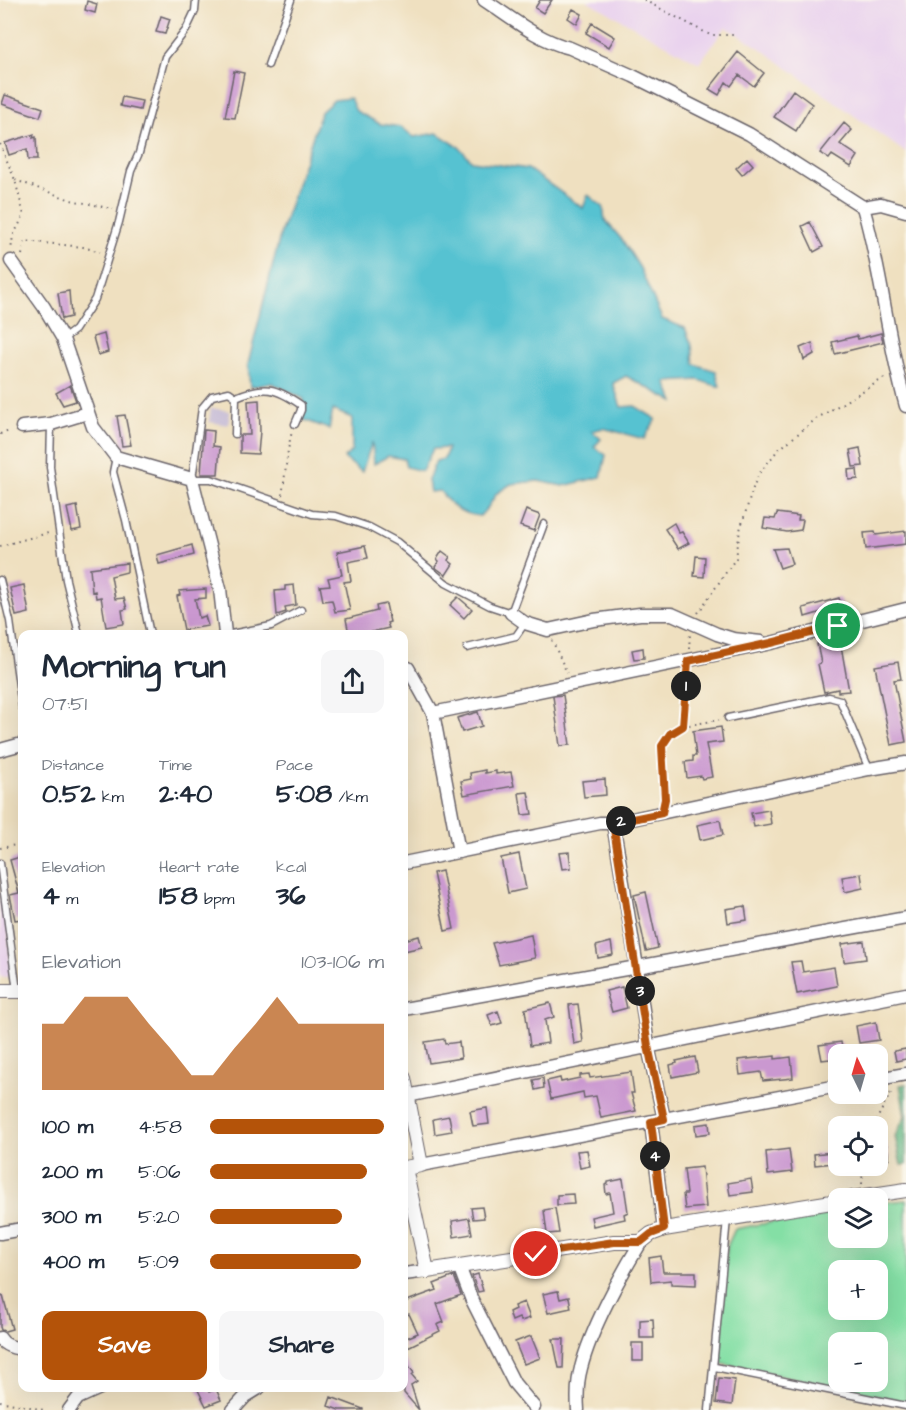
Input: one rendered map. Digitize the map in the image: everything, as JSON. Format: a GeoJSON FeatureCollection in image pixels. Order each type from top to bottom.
{"type":"FeatureCollection","features":[{"type":"Feature","properties":{"kind":"street"},"geometry":{"type":"LineString","coordinates":[[484,0],[559,46],[570,48],[633,76],[749,134],[863,207],[874,244],[896,371],[906,406]]}},
{"type":"Feature","properties":{"kind":"street"},"geometry":{"type":"LineString","coordinates":[[863,207],[881,204],[906,211]]}},
{"type":"Feature","properties":{"kind":"street"},"geometry":{"type":"LineString","coordinates":[[11,261],[39,298],[63,339],[93,427],[116,457],[192,479],[220,590],[225,630]]}},
{"type":"Feature","properties":{"kind":"street"},"geometry":{"type":"LineString","coordinates":[[22,427],[51,424],[87,413]]}},
{"type":"Feature","properties":{"kind":"street"},"geometry":{"type":"LineString","coordinates":[[433,713],[771,643],[906,609]]}},
{"type":"Feature","properties":{"kind":"street"},"geometry":{"type":"LineString","coordinates":[[511,614],[525,623],[548,630],[594,620],[640,614],[672,614],[733,639],[771,643]]}},
{"type":"Feature","properties":{"kind":"street"},"geometry":{"type":"LineString","coordinates":[[408,668],[433,713],[459,852]]}},
{"type":"Feature","properties":{"kind":"street"},"geometry":{"type":"LineString","coordinates":[[0,750],[18,745]]}},
{"type":"Feature","properties":{"kind":"street"},"geometry":{"type":"LineString","coordinates":[[408,862],[906,763]]}},
{"type":"Feature","properties":{"kind":"street"},"geometry":{"type":"LineString","coordinates":[[613,823],[648,1046],[664,1119]]}},
{"type":"Feature","properties":{"kind":"street"},"geometry":{"type":"LineString","coordinates":[[408,1008],[906,918]]}},
{"type":"Feature","properties":{"kind":"street"},"geometry":{"type":"LineString","coordinates":[[0,991],[18,991]]}},
{"type":"Feature","properties":{"kind":"street"},"geometry":{"type":"LineString","coordinates":[[408,1096],[906,994]]}},
{"type":"Feature","properties":{"kind":"street"},"geometry":{"type":"LineString","coordinates":[[408,1167],[828,1088]]}},
{"type":"Feature","properties":{"kind":"street"},"geometry":{"type":"LineString","coordinates":[[408,1101],[421,1165]]}},
{"type":"Feature","properties":{"kind":"street"},"geometry":{"type":"LineString","coordinates":[[651,1122],[664,1229]]}},
{"type":"Feature","properties":{"kind":"street"},"geometry":{"type":"LineString","coordinates":[[888,1193],[906,1190]]}},
{"type":"Feature","properties":{"kind":"street"},"geometry":{"type":"LineString","coordinates":[[578,1410],[580,1370],[587,1348],[641,1242],[651,1234],[664,1229],[828,1203]]}},
{"type":"Feature","properties":{"kind":"street"},"geometry":{"type":"LineString","coordinates":[[408,1221],[412,1274],[614,1242],[641,1242]]}},
{"type":"Feature","properties":{"kind":"street"},"geometry":{"type":"LineString","coordinates":[[0,1233],[18,1230]]}},
{"type":"Feature","properties":{"kind":"street"},"geometry":{"type":"LineString","coordinates":[[459,1266],[471,1298],[514,1383],[534,1407]]}},
{"type":"Feature","properties":{"kind":"street"},"geometry":{"type":"LineString","coordinates":[[0,1338],[2,1342],[18,1348]]}},
{"type":"Feature","properties":{"kind":"street"},"geometry":{"type":"LineString","coordinates":[[69,1410],[78,1398],[91,1392]]}},
{"type":"Feature","properties":{"kind":"street"},"geometry":{"type":"LineString","coordinates":[[233,1410],[252,1392]]}},
{"type":"Feature","properties":{"kind":"lane"},"geometry":{"type":"LineString","coordinates":[[63,339],[75,330],[95,299],[165,57],[186,30],[195,11],[196,0]]}},
{"type":"Feature","properties":{"kind":"lane"},"geometry":{"type":"LineString","coordinates":[[268,64],[291,0]]}},
{"type":"Feature","properties":{"kind":"lane"},"geometry":{"type":"LineString","coordinates":[[236,397],[257,388],[281,391],[301,405],[295,424]]}},
{"type":"Feature","properties":{"kind":"lane"},"geometry":{"type":"LineString","coordinates":[[236,397],[229,392],[212,396],[202,408],[192,479],[211,479],[312,514],[336,516],[369,527],[397,542],[446,583],[490,606],[511,614],[544,524]]}},
{"type":"Feature","properties":{"kind":"lane"},"geometry":{"type":"LineString","coordinates":[[235,434],[236,397]]}},
{"type":"Feature","properties":{"kind":"lane"},"geometry":{"type":"LineString","coordinates":[[51,424],[50,466],[66,580],[78,630]]}},
{"type":"Feature","properties":{"kind":"lane"},"geometry":{"type":"LineString","coordinates":[[116,457],[113,472],[126,520],[149,630]]}},
{"type":"Feature","properties":{"kind":"lane"},"geometry":{"type":"LineString","coordinates":[[0,580],[18,681]]}},
{"type":"Feature","properties":{"kind":"lane"},"geometry":{"type":"LineString","coordinates":[[251,630],[271,626],[301,610]]}},
{"type":"Feature","properties":{"kind":"lane"},"geometry":{"type":"LineString","coordinates":[[467,648],[516,636],[525,623]]}},
{"type":"Feature","properties":{"kind":"lane"},"geometry":{"type":"LineString","coordinates":[[728,718],[829,697],[840,700],[869,769]]}},
{"type":"Feature","properties":{"kind":"lane"},"geometry":{"type":"LineString","coordinates":[[0,863],[18,978]]}},
{"type":"Feature","properties":{"kind":"lane"},"geometry":{"type":"LineString","coordinates":[[709,1410],[715,1367],[727,1219]]}},
{"type":"Feature","properties":{"kind":"lane"},"geometry":{"type":"LineString","coordinates":[[715,1367],[906,1406]]}},
{"type":"Feature","properties":{"kind":"path"},"geometry":{"type":"LineString","coordinates":[[644,0],[710,35],[738,35]]}},
{"type":"Feature","properties":{"kind":"path"},"geometry":{"type":"LineString","coordinates":[[0,144],[5,161],[15,180],[24,215],[14,236],[11,261],[23,255],[25,241],[83,247],[108,254]]}},
{"type":"Feature","properties":{"kind":"path"},"geometry":{"type":"LineString","coordinates":[[15,180],[71,200],[122,211]]}},
{"type":"Feature","properties":{"kind":"path"},"geometry":{"type":"LineString","coordinates":[[683,726],[691,622],[736,558],[741,530],[759,474],[777,451],[816,419],[896,371]]}},
{"type":"Feature","properties":{"kind":"path"},"geometry":{"type":"LineString","coordinates":[[280,503],[285,481],[287,450],[295,424]]}},
{"type":"Feature","properties":{"kind":"path"},"geometry":{"type":"LineString","coordinates":[[0,546],[60,529]]}},
{"type":"Feature","properties":{"kind":"path"},"geometry":{"type":"LineString","coordinates":[[548,630],[572,684]]}},
{"type":"Feature","properties":{"kind":"path"},"geometry":{"type":"LineString","coordinates":[[662,813],[665,799],[662,746],[670,734],[683,726],[728,718]]}},
{"type":"Feature","properties":{"kind":"path"},"geometry":{"type":"LineString","coordinates":[[0,848],[18,845]]}},
{"type":"Feature","properties":{"kind":"path"},"geometry":{"type":"LineString","coordinates":[[879,1116],[902,1075]]}},
{"type":"Feature","properties":{"kind":"path"},"geometry":{"type":"LineString","coordinates":[[0,1401],[44,1410]]}},
{"type":"Feature","properties":{"kind":"shaded area"},"geometry":{"type":"Polygon","coordinates":[[[586,0],[906,0],[906,153],[763,50],[726,27],[699,63],[586,0]]]}},
{"type":"Feature","properties":{"kind":"shaded area"},"geometry":{"type":"Polygon","coordinates":[[[211,408],[230,411],[228,425],[209,422],[211,408]]]}},
{"type":"Feature","properties":{"kind":"shaded area"},"geometry":{"type":"Polygon","coordinates":[[[0,895],[8,919],[11,977],[0,977],[0,895]]]}},
{"type":"Feature","properties":{"kind":"green space"},"geometry":{"type":"Polygon","coordinates":[[[906,1084],[906,1165],[901,1165],[895,1136],[905,1116],[900,1085],[906,1084]]]}},
{"type":"Feature","properties":{"kind":"green space"},"geometry":{"type":"Polygon","coordinates":[[[906,1200],[906,1402],[858,1392],[888,1392],[888,1332],[828,1332],[828,1386],[718,1363],[727,1247],[735,1229],[828,1212],[828,1248],[888,1248],[888,1202],[906,1200]]]}},
{"type":"Feature","properties":{"kind":"water"},"geometry":{"type":"Polygon","coordinates":[[[350,98],[356,111],[380,124],[401,127],[414,137],[437,133],[459,147],[472,161],[528,169],[583,208],[588,195],[603,207],[605,220],[623,241],[640,268],[662,319],[685,328],[692,346],[694,364],[716,371],[720,387],[698,380],[666,382],[674,402],[626,376],[613,383],[621,407],[635,406],[656,419],[644,439],[603,428],[592,431],[601,439],[594,447],[606,455],[601,477],[563,486],[538,481],[511,484],[497,493],[480,516],[467,514],[457,509],[440,491],[430,492],[428,480],[436,461],[444,459],[448,448],[433,449],[422,471],[406,467],[404,459],[388,456],[374,464],[372,442],[362,472],[344,458],[352,451],[352,418],[333,410],[329,429],[302,419],[304,399],[272,383],[250,387],[248,364],[281,232],[321,112],[334,100],[350,98]]]}},
{"type":"Feature","properties":{"kind":"building"},"geometry":{"type":"Polygon","coordinates":[[[540,0],[552,0],[543,13],[535,8],[540,0]]]}},
{"type":"Feature","properties":{"kind":"building"},"geometry":{"type":"Polygon","coordinates":[[[87,1],[97,4],[95,13],[85,10],[87,1]]]}},
{"type":"Feature","properties":{"kind":"building"},"geometry":{"type":"Polygon","coordinates":[[[573,9],[582,14],[577,24],[568,18],[573,9]]]}},
{"type":"Feature","properties":{"kind":"building"},"geometry":{"type":"Polygon","coordinates":[[[161,16],[170,19],[165,34],[156,32],[161,16]]]}},
{"type":"Feature","properties":{"kind":"building"},"geometry":{"type":"Polygon","coordinates":[[[592,23],[615,37],[609,47],[586,33],[592,23]]]}},
{"type":"Feature","properties":{"kind":"building"},"geometry":{"type":"Polygon","coordinates":[[[738,52],[764,73],[754,86],[739,75],[731,86],[726,82],[719,95],[709,89],[738,52]]]}},
{"type":"Feature","properties":{"kind":"building"},"geometry":{"type":"Polygon","coordinates":[[[234,71],[244,73],[235,118],[225,117],[234,71]]]}},
{"type":"Feature","properties":{"kind":"building"},"geometry":{"type":"Polygon","coordinates":[[[793,90],[812,104],[796,131],[774,117],[793,90]]]}},
{"type":"Feature","properties":{"kind":"building"},"geometry":{"type":"Polygon","coordinates":[[[5,95],[43,108],[40,117],[2,104],[5,95]]]}},
{"type":"Feature","properties":{"kind":"building"},"geometry":{"type":"Polygon","coordinates":[[[122,97],[142,101],[140,110],[120,106],[122,97]]]}},
{"type":"Feature","properties":{"kind":"building"},"geometry":{"type":"Polygon","coordinates":[[[844,123],[852,130],[840,144],[858,156],[851,167],[832,155],[829,159],[820,153],[844,123]]]}},
{"type":"Feature","properties":{"kind":"building"},"geometry":{"type":"Polygon","coordinates":[[[34,134],[37,160],[28,160],[27,149],[9,155],[5,143],[34,134]]]}},
{"type":"Feature","properties":{"kind":"building"},"geometry":{"type":"Polygon","coordinates":[[[747,158],[753,165],[742,175],[736,168],[747,158]]]}},
{"type":"Feature","properties":{"kind":"building"},"geometry":{"type":"Polygon","coordinates":[[[810,222],[823,247],[814,252],[802,226],[810,222]]]}},
{"type":"Feature","properties":{"kind":"building"},"geometry":{"type":"Polygon","coordinates":[[[69,291],[71,317],[62,319],[58,293],[69,291]]]}},
{"type":"Feature","properties":{"kind":"building"},"geometry":{"type":"Polygon","coordinates":[[[881,333],[883,342],[835,354],[832,342],[881,333]]]}},
{"type":"Feature","properties":{"kind":"building"},"geometry":{"type":"Polygon","coordinates":[[[104,334],[108,352],[98,355],[93,337],[104,334]]]}},
{"type":"Feature","properties":{"kind":"building"},"geometry":{"type":"Polygon","coordinates":[[[812,343],[814,354],[804,360],[800,348],[812,343]]]}},
{"type":"Feature","properties":{"kind":"building"},"geometry":{"type":"Polygon","coordinates":[[[70,385],[76,401],[63,405],[56,393],[70,385]]]}},
{"type":"Feature","properties":{"kind":"building"},"geometry":{"type":"Polygon","coordinates":[[[259,400],[258,454],[240,453],[240,435],[250,435],[248,401],[259,400]]]}},
{"type":"Feature","properties":{"kind":"building"},"geometry":{"type":"Polygon","coordinates":[[[125,415],[131,445],[122,446],[117,416],[125,415]]]}},
{"type":"Feature","properties":{"kind":"building"},"geometry":{"type":"Polygon","coordinates":[[[204,430],[214,431],[213,446],[220,447],[218,474],[201,474],[204,430]]]}},
{"type":"Feature","properties":{"kind":"building"},"geometry":{"type":"Polygon","coordinates":[[[860,448],[863,466],[853,467],[850,450],[860,448]]]}},
{"type":"Feature","properties":{"kind":"building"},"geometry":{"type":"Polygon","coordinates":[[[857,469],[858,479],[849,480],[848,470],[857,469]]]}},
{"type":"Feature","properties":{"kind":"building"},"geometry":{"type":"Polygon","coordinates":[[[77,506],[81,529],[72,531],[67,508],[77,506]]]}},
{"type":"Feature","properties":{"kind":"building"},"geometry":{"type":"Polygon","coordinates":[[[526,510],[540,515],[534,531],[520,526],[526,510]]]}},
{"type":"Feature","properties":{"kind":"building"},"geometry":{"type":"Polygon","coordinates":[[[777,513],[799,516],[798,520],[803,520],[801,530],[787,532],[763,528],[765,518],[775,519],[777,513]]]}},
{"type":"Feature","properties":{"kind":"building"},"geometry":{"type":"Polygon","coordinates":[[[674,523],[679,533],[682,532],[689,543],[678,549],[665,529],[674,523]]]}},
{"type":"Feature","properties":{"kind":"building"},"geometry":{"type":"Polygon","coordinates":[[[906,531],[906,544],[866,549],[864,533],[875,532],[876,535],[906,531]]]}},
{"type":"Feature","properties":{"kind":"building"},"geometry":{"type":"Polygon","coordinates":[[[192,545],[194,555],[159,564],[157,555],[192,545]]]}},
{"type":"Feature","properties":{"kind":"building"},"geometry":{"type":"Polygon","coordinates":[[[365,546],[368,558],[348,562],[351,581],[344,582],[350,610],[335,612],[332,600],[323,601],[320,586],[330,585],[328,578],[342,575],[337,552],[365,546]]]}},
{"type":"Feature","properties":{"kind":"building"},"geometry":{"type":"Polygon","coordinates":[[[787,548],[792,564],[780,568],[773,549],[787,548]]]}},
{"type":"Feature","properties":{"kind":"building"},"geometry":{"type":"Polygon","coordinates":[[[442,551],[450,557],[448,560],[453,564],[446,575],[435,567],[442,551]]]}},
{"type":"Feature","properties":{"kind":"building"},"geometry":{"type":"Polygon","coordinates":[[[696,556],[705,557],[704,577],[694,576],[696,556]]]}},
{"type":"Feature","properties":{"kind":"building"},"geometry":{"type":"Polygon","coordinates":[[[127,563],[127,572],[111,576],[115,599],[124,598],[127,609],[122,610],[124,624],[106,627],[101,597],[96,598],[95,591],[92,592],[90,568],[127,563]]]}},
{"type":"Feature","properties":{"kind":"building"},"geometry":{"type":"Polygon","coordinates":[[[24,585],[29,613],[16,616],[10,588],[24,585]]]}},
{"type":"Feature","properties":{"kind":"building"},"geometry":{"type":"Polygon","coordinates":[[[294,585],[296,605],[285,607],[286,612],[277,615],[275,591],[285,590],[285,586],[294,585]]]}},
{"type":"Feature","properties":{"kind":"building"},"geometry":{"type":"Polygon","coordinates":[[[206,589],[206,598],[195,599],[199,618],[205,616],[208,626],[184,630],[177,596],[180,595],[179,591],[206,589]]]}},
{"type":"Feature","properties":{"kind":"building"},"geometry":{"type":"Polygon","coordinates":[[[458,597],[472,609],[464,618],[450,605],[458,597]]]}},
{"type":"Feature","properties":{"kind":"building"},"geometry":{"type":"Polygon","coordinates":[[[839,598],[842,606],[805,617],[803,608],[839,598]]]}},
{"type":"Feature","properties":{"kind":"building"},"geometry":{"type":"Polygon","coordinates":[[[386,604],[389,628],[348,630],[346,619],[377,611],[376,606],[386,604]]]}},
{"type":"Feature","properties":{"kind":"building"},"geometry":{"type":"Polygon","coordinates":[[[840,640],[849,691],[838,692],[838,689],[824,692],[818,664],[821,663],[817,644],[840,640]]]}},
{"type":"Feature","properties":{"kind":"building"},"geometry":{"type":"Polygon","coordinates":[[[643,648],[644,658],[634,659],[632,650],[643,648]]]}},
{"type":"Feature","properties":{"kind":"building"},"geometry":{"type":"Polygon","coordinates":[[[898,662],[901,679],[894,680],[906,742],[891,745],[875,666],[898,662]]]}},
{"type":"Feature","properties":{"kind":"building"},"geometry":{"type":"Polygon","coordinates":[[[563,695],[570,745],[560,746],[553,696],[563,695]]]}},
{"type":"Feature","properties":{"kind":"building"},"geometry":{"type":"Polygon","coordinates":[[[478,712],[482,726],[462,732],[457,718],[478,712]]]}},
{"type":"Feature","properties":{"kind":"building"},"geometry":{"type":"Polygon","coordinates":[[[721,727],[723,742],[706,744],[712,777],[687,778],[685,762],[693,761],[693,756],[696,756],[693,731],[721,727]]]}},
{"type":"Feature","properties":{"kind":"building"},"geometry":{"type":"Polygon","coordinates":[[[485,770],[485,773],[496,771],[496,774],[511,772],[514,786],[464,795],[461,781],[471,779],[470,773],[485,770]]]}},
{"type":"Feature","properties":{"kind":"building"},"geometry":{"type":"Polygon","coordinates":[[[605,779],[606,795],[584,797],[582,781],[605,779]]]}},
{"type":"Feature","properties":{"kind":"building"},"geometry":{"type":"Polygon","coordinates":[[[528,792],[532,814],[522,815],[519,793],[528,792]]]}},
{"type":"Feature","properties":{"kind":"building"},"geometry":{"type":"Polygon","coordinates":[[[769,810],[771,824],[754,827],[751,813],[769,810]]]}},
{"type":"Feature","properties":{"kind":"building"},"geometry":{"type":"Polygon","coordinates":[[[720,820],[723,835],[700,840],[697,825],[720,820]]]}},
{"type":"Feature","properties":{"kind":"building"},"geometry":{"type":"Polygon","coordinates":[[[569,852],[571,868],[562,869],[559,853],[569,852]]]}},
{"type":"Feature","properties":{"kind":"building"},"geometry":{"type":"Polygon","coordinates":[[[519,854],[526,889],[508,893],[501,858],[519,854]]]}},
{"type":"Feature","properties":{"kind":"building"},"geometry":{"type":"Polygon","coordinates":[[[18,858],[18,889],[10,860],[18,858]]]}},
{"type":"Feature","properties":{"kind":"building"},"geometry":{"type":"Polygon","coordinates":[[[442,871],[454,929],[445,931],[433,873],[442,871]]]}},
{"type":"Feature","properties":{"kind":"building"},"geometry":{"type":"Polygon","coordinates":[[[861,874],[863,888],[845,892],[842,877],[861,874]]]}},
{"type":"Feature","properties":{"kind":"building"},"geometry":{"type":"Polygon","coordinates":[[[646,892],[658,948],[646,951],[634,895],[646,892]]]}},
{"type":"Feature","properties":{"kind":"building"},"geometry":{"type":"Polygon","coordinates":[[[18,893],[18,920],[15,920],[10,895],[18,893]]]}},
{"type":"Feature","properties":{"kind":"building"},"geometry":{"type":"Polygon","coordinates":[[[745,906],[747,920],[728,923],[726,909],[745,906]]]}},
{"type":"Feature","properties":{"kind":"building"},"geometry":{"type":"Polygon","coordinates":[[[531,935],[535,958],[499,965],[492,943],[531,935]]]}},
{"type":"Feature","properties":{"kind":"building"},"geometry":{"type":"Polygon","coordinates":[[[419,936],[422,947],[408,950],[408,939],[419,936]]]}},
{"type":"Feature","properties":{"kind":"building"},"geometry":{"type":"Polygon","coordinates":[[[864,941],[866,959],[844,962],[842,944],[864,941]]]}},
{"type":"Feature","properties":{"kind":"building"},"geometry":{"type":"Polygon","coordinates":[[[611,942],[613,955],[598,958],[596,946],[611,942]]]}},
{"type":"Feature","properties":{"kind":"building"},"geometry":{"type":"Polygon","coordinates":[[[801,961],[803,972],[834,967],[837,986],[797,994],[791,962],[801,961]]]}},
{"type":"Feature","properties":{"kind":"building"},"geometry":{"type":"Polygon","coordinates":[[[622,987],[627,1008],[612,1012],[606,991],[622,987]]]}},
{"type":"Feature","properties":{"kind":"building"},"geometry":{"type":"Polygon","coordinates":[[[550,1003],[554,1017],[545,1020],[548,1043],[530,1046],[525,1009],[550,1003]]]}},
{"type":"Feature","properties":{"kind":"building"},"geometry":{"type":"Polygon","coordinates":[[[578,1004],[583,1042],[574,1044],[569,1005],[578,1004]]]}},
{"type":"Feature","properties":{"kind":"building"},"geometry":{"type":"Polygon","coordinates":[[[498,1011],[502,1023],[492,1026],[488,1015],[498,1011]]]}},
{"type":"Feature","properties":{"kind":"building"},"geometry":{"type":"Polygon","coordinates":[[[876,1022],[879,1040],[859,1043],[856,1026],[876,1022]]]}},
{"type":"Feature","properties":{"kind":"building"},"geometry":{"type":"Polygon","coordinates":[[[444,1039],[445,1044],[459,1042],[461,1058],[429,1063],[425,1042],[444,1039]]]}},
{"type":"Feature","properties":{"kind":"building"},"geometry":{"type":"Polygon","coordinates":[[[841,1042],[841,1044],[828,1044],[828,1059],[822,1060],[819,1045],[841,1042]]]}},
{"type":"Feature","properties":{"kind":"building"},"geometry":{"type":"Polygon","coordinates":[[[906,1049],[906,1059],[896,1061],[894,1051],[906,1049]]]}},
{"type":"Feature","properties":{"kind":"building"},"geometry":{"type":"Polygon","coordinates":[[[775,1056],[775,1059],[791,1057],[793,1078],[763,1081],[761,1072],[740,1075],[738,1060],[775,1056]]]}},
{"type":"Feature","properties":{"kind":"building"},"geometry":{"type":"Polygon","coordinates":[[[695,1057],[698,1072],[672,1077],[670,1065],[677,1063],[676,1061],[695,1057]]]}},
{"type":"Feature","properties":{"kind":"building"},"geometry":{"type":"Polygon","coordinates":[[[631,1072],[634,1093],[631,1093],[636,1111],[601,1118],[596,1096],[584,1098],[583,1092],[551,1099],[547,1081],[560,1078],[561,1082],[589,1074],[590,1078],[631,1072]]]}},
{"type":"Feature","properties":{"kind":"building"},"geometry":{"type":"Polygon","coordinates":[[[543,1078],[544,1088],[535,1090],[533,1080],[543,1078]]]}},
{"type":"Feature","properties":{"kind":"building"},"geometry":{"type":"Polygon","coordinates":[[[487,1108],[489,1124],[473,1126],[470,1111],[487,1108]]]}},
{"type":"Feature","properties":{"kind":"building"},"geometry":{"type":"Polygon","coordinates":[[[449,1116],[452,1131],[435,1134],[433,1119],[449,1116]]]}},
{"type":"Feature","properties":{"kind":"building"},"geometry":{"type":"Polygon","coordinates":[[[709,1123],[710,1133],[696,1135],[695,1125],[709,1123]]]}},
{"type":"Feature","properties":{"kind":"building"},"geometry":{"type":"Polygon","coordinates":[[[789,1149],[792,1172],[768,1175],[766,1152],[789,1149]]]}},
{"type":"Feature","properties":{"kind":"building"},"geometry":{"type":"Polygon","coordinates":[[[587,1150],[590,1166],[580,1168],[577,1151],[587,1150]]]}},
{"type":"Feature","properties":{"kind":"building"},"geometry":{"type":"Polygon","coordinates":[[[828,1153],[828,1164],[815,1165],[814,1154],[828,1153]]]}},
{"type":"Feature","properties":{"kind":"building"},"geometry":{"type":"Polygon","coordinates":[[[702,1167],[706,1207],[685,1209],[683,1194],[687,1194],[684,1169],[702,1167]]]}},
{"type":"Feature","properties":{"kind":"building"},"geometry":{"type":"Polygon","coordinates":[[[623,1179],[628,1212],[624,1214],[625,1219],[593,1226],[591,1217],[613,1212],[610,1193],[606,1194],[605,1185],[608,1182],[623,1179]]]}},
{"type":"Feature","properties":{"kind":"building"},"geometry":{"type":"Polygon","coordinates":[[[751,1179],[753,1192],[730,1195],[728,1183],[751,1179]]]}},
{"type":"Feature","properties":{"kind":"building"},"geometry":{"type":"Polygon","coordinates":[[[573,1194],[574,1204],[557,1205],[557,1195],[573,1194]]]}},
{"type":"Feature","properties":{"kind":"building"},"geometry":{"type":"Polygon","coordinates":[[[482,1207],[484,1218],[473,1219],[471,1208],[482,1207]]]}},
{"type":"Feature","properties":{"kind":"building"},"geometry":{"type":"Polygon","coordinates":[[[555,1208],[559,1233],[547,1234],[544,1210],[555,1208]]]}},
{"type":"Feature","properties":{"kind":"building"},"geometry":{"type":"Polygon","coordinates":[[[469,1218],[472,1234],[454,1237],[452,1221],[469,1218]]]}},
{"type":"Feature","properties":{"kind":"building"},"geometry":{"type":"Polygon","coordinates":[[[661,1256],[663,1272],[696,1272],[696,1285],[671,1284],[671,1280],[651,1282],[649,1258],[661,1256]]]}},
{"type":"Feature","properties":{"kind":"building"},"geometry":{"type":"Polygon","coordinates":[[[478,1274],[483,1291],[478,1292],[472,1276],[478,1274]]]}},
{"type":"Feature","properties":{"kind":"building"},"geometry":{"type":"Polygon","coordinates":[[[454,1276],[461,1295],[437,1304],[444,1322],[437,1325],[440,1331],[408,1347],[408,1337],[418,1333],[408,1314],[408,1301],[437,1290],[434,1284],[454,1276]]]}},
{"type":"Feature","properties":{"kind":"building"},"geometry":{"type":"Polygon","coordinates":[[[558,1291],[560,1299],[569,1297],[571,1308],[548,1313],[543,1294],[558,1291]]]}},
{"type":"Feature","properties":{"kind":"building"},"geometry":{"type":"Polygon","coordinates":[[[3,1296],[12,1329],[5,1331],[0,1327],[0,1297],[3,1296]]]}},
{"type":"Feature","properties":{"kind":"building"},"geometry":{"type":"Polygon","coordinates":[[[524,1302],[530,1318],[521,1321],[519,1318],[512,1321],[509,1312],[515,1309],[514,1306],[524,1302]]]}},
{"type":"Feature","properties":{"kind":"building"},"geometry":{"type":"Polygon","coordinates":[[[653,1319],[654,1338],[640,1338],[640,1320],[653,1319]]]}},
{"type":"Feature","properties":{"kind":"building"},"geometry":{"type":"Polygon","coordinates":[[[531,1336],[540,1358],[524,1364],[515,1342],[531,1336]]]}},
{"type":"Feature","properties":{"kind":"building"},"geometry":{"type":"Polygon","coordinates":[[[553,1339],[564,1339],[563,1368],[559,1368],[553,1339]]]}},
{"type":"Feature","properties":{"kind":"building"},"geometry":{"type":"Polygon","coordinates":[[[632,1343],[643,1343],[643,1361],[632,1361],[632,1343]]]}},
{"type":"Feature","properties":{"kind":"building"},"geometry":{"type":"Polygon","coordinates":[[[408,1365],[417,1381],[411,1385],[419,1410],[404,1393],[408,1392],[408,1365]]]}},
{"type":"Feature","properties":{"kind":"building"},"geometry":{"type":"Polygon","coordinates":[[[719,1378],[735,1380],[732,1405],[716,1403],[719,1378]]]}},
{"type":"Feature","properties":{"kind":"building"},"geometry":{"type":"Polygon","coordinates":[[[199,1392],[217,1392],[221,1400],[206,1406],[199,1392]]]}},
{"type":"Feature","properties":{"kind":"building"},"geometry":{"type":"Polygon","coordinates":[[[331,1397],[363,1410],[339,1410],[328,1406],[331,1397]]]}},
{"type":"Feature","properties":{"kind":"route"},"geometry":{"type":"LineString","coordinates":[[536,1254],[614,1242],[641,1242],[651,1234],[664,1229],[651,1122],[664,1119],[648,1046],[613,823],[662,813],[665,799],[662,746],[670,734],[683,726],[688,661],[838,626]]}}]}
